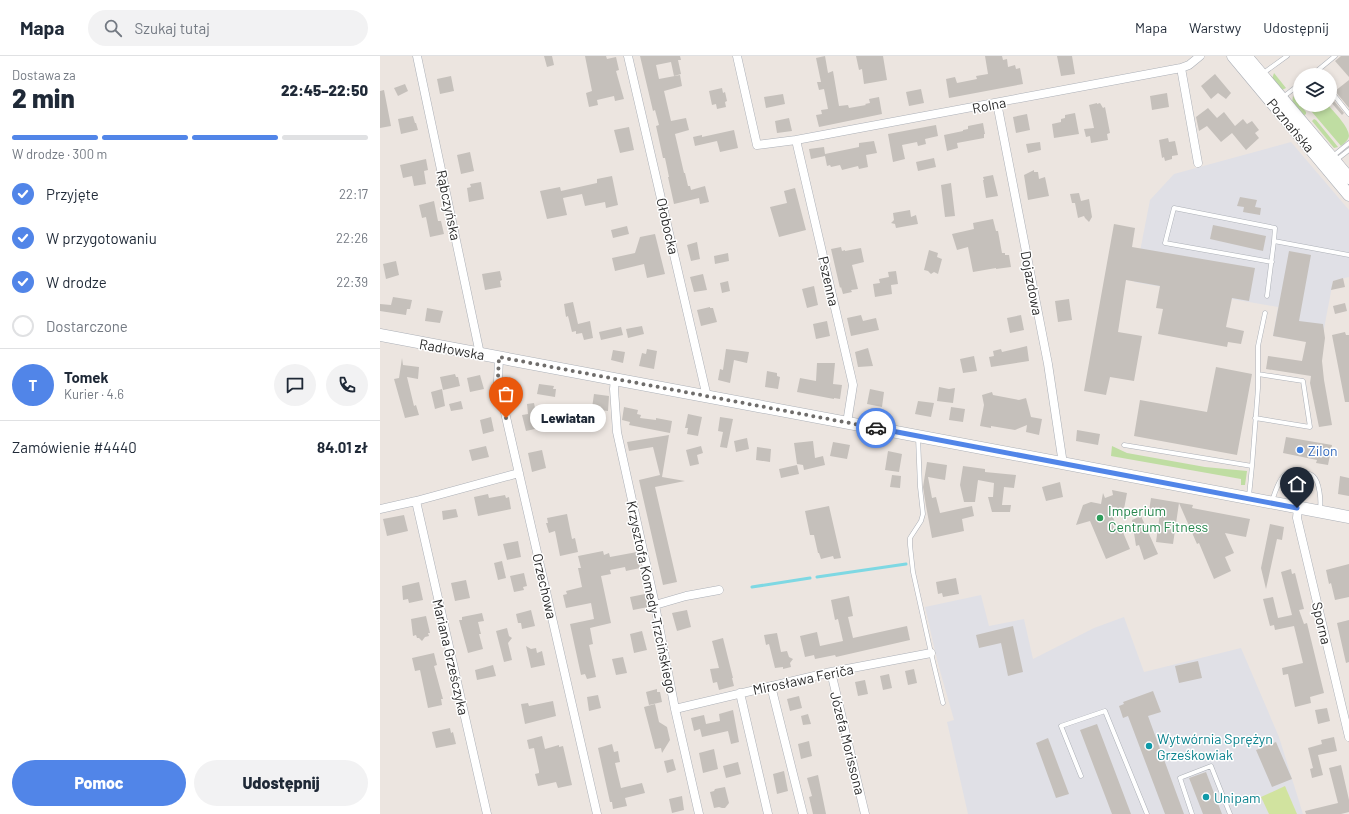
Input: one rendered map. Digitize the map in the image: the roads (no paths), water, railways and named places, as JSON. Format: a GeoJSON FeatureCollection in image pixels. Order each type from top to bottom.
{"type":"FeatureCollection","features":[{"type":"Feature","properties":{"kind":"street","name":"Rąbczyńska"},"geometry":{"type":"LineString","coordinates":[[417,56],[480,354]]}},
{"type":"Feature","properties":{"kind":"street","name":"Ołobocka"},"geometry":{"type":"LineString","coordinates":[[628,56],[707,396]]}},
{"type":"Feature","properties":{"kind":"street","name":"Rolna"},"geometry":{"type":"LineString","coordinates":[[737,56],[757,145],[796,140],[1181,68],[1189,66],[1200,56]]}},
{"type":"Feature","properties":{"kind":"street","name":"Poznańska"},"geometry":{"type":"LineString","coordinates":[[1233,56],[1281,98],[1330,161],[1349,195]]}},
{"type":"Feature","properties":{"kind":"street","name":"Poznańska"},"geometry":{"type":"LineString","coordinates":[[1246,56],[1258,78],[1281,113],[1349,178]]}},
{"type":"Feature","properties":{"kind":"street"},"geometry":{"type":"LineString","coordinates":[[1181,68],[1198,163]]}},
{"type":"Feature","properties":{"kind":"street","name":"Dojazdowa"},"geometry":{"type":"LineString","coordinates":[[997,103],[1048,364],[1063,464]]}},
{"type":"Feature","properties":{"kind":"street","name":"Pszenna"},"geometry":{"type":"LineString","coordinates":[[796,140],[853,385],[848,423]]}},
{"type":"Feature","properties":{"kind":"street","name":"Radłowska"},"geometry":{"type":"LineString","coordinates":[[380,335],[1349,517]]}},
{"type":"Feature","properties":{"kind":"street","name":"Orzechowa"},"geometry":{"type":"LineString","coordinates":[[499,357],[498,382],[597,814]]}},
{"type":"Feature","properties":{"kind":"street","name":"Krzysztofa Komedy-Trzcińskiego"},"geometry":{"type":"LineString","coordinates":[[615,379],[617,432],[655,605],[675,709],[699,814]]}},
{"type":"Feature","properties":{"kind":"street"},"geometry":{"type":"LineString","coordinates":[[380,509],[416,501],[519,473]]}},
{"type":"Feature","properties":{"kind":"street","name":"Mariana Grześczyka"},"geometry":{"type":"LineString","coordinates":[[416,501],[487,814]]}},
{"type":"Feature","properties":{"kind":"street","name":"Sporna"},"geometry":{"type":"LineString","coordinates":[[1298,508],[1297,518],[1349,737]]}},
{"type":"Feature","properties":{"kind":"street"},"geometry":{"type":"LineString","coordinates":[[655,605],[686,596],[719,590]]}},
{"type":"Feature","properties":{"kind":"street","name":"Mirosława Feriča"},"geometry":{"type":"LineString","coordinates":[[675,709],[831,672],[931,653]]}},
{"type":"Feature","properties":{"kind":"street","name":"Józefa Morissona"},"geometry":{"type":"LineString","coordinates":[[831,672],[865,814]]}},
{"type":"Feature","properties":{"kind":"street"},"geometry":{"type":"LineString","coordinates":[[771,686],[802,814]]}},
{"type":"Feature","properties":{"kind":"street"},"geometry":{"type":"LineString","coordinates":[[740,693],[768,814]]}},
{"type":"Feature","properties":{"kind":"lane"},"geometry":{"type":"LineString","coordinates":[[1258,78],[1287,56]]}},
{"type":"Feature","properties":{"kind":"lane"},"geometry":{"type":"LineString","coordinates":[[1320,68],[1335,56]]}},
{"type":"Feature","properties":{"kind":"lane"},"geometry":{"type":"LineString","coordinates":[[1281,113],[1281,98],[1293,89]]}},
{"type":"Feature","properties":{"kind":"lane"},"geometry":{"type":"LineString","coordinates":[[1337,99],[1349,114]]}},
{"type":"Feature","properties":{"kind":"lane"},"geometry":{"type":"LineString","coordinates":[[1330,161],[1349,142]]}},
{"type":"Feature","properties":{"kind":"lane"},"geometry":{"type":"LineString","coordinates":[[1330,161],[1349,150]]}},
{"type":"Feature","properties":{"kind":"lane"},"geometry":{"type":"LineString","coordinates":[[1267,296],[1272,262],[1275,228],[1174,208],[1165,243],[1272,262]]}},
{"type":"Feature","properties":{"kind":"lane"},"geometry":{"type":"LineString","coordinates":[[1274,241],[1349,255]]}},
{"type":"Feature","properties":{"kind":"lane"},"geometry":{"type":"LineString","coordinates":[[1248,499],[1252,466],[1258,374],[1258,346],[1265,313]]}},
{"type":"Feature","properties":{"kind":"lane"},"geometry":{"type":"LineString","coordinates":[[1255,418],[1310,427],[1304,381],[1258,374]]}},
{"type":"Feature","properties":{"kind":"lane"},"geometry":{"type":"LineString","coordinates":[[918,436],[920,487],[923,514],[921,521],[910,538],[910,545],[913,572],[943,703]]}},
{"type":"Feature","properties":{"kind":"lane"},"geometry":{"type":"LineString","coordinates":[[1124,445],[1252,466]]}},
{"type":"Feature","properties":{"kind":"lane"},"geometry":{"type":"LineString","coordinates":[[1272,503],[1276,489],[1284,475],[1293,471],[1309,473],[1314,476],[1316,480],[1320,495],[1320,512]]}},
{"type":"Feature","properties":{"kind":"lane"},"geometry":{"type":"LineString","coordinates":[[1081,776],[1061,726],[1105,711],[1147,814]]}},
{"type":"Feature","properties":{"kind":"lane"},"geometry":{"type":"LineString","coordinates":[[1192,814],[1180,778],[1211,766],[1230,814]]}},
{"type":"Feature","properties":{"kind":"waterway"},"geometry":{"type":"LineString","coordinates":[[817,577],[906,564]]}},
{"type":"Feature","properties":{"kind":"waterway"},"geometry":{"type":"LineString","coordinates":[[752,587],[810,578]]}},
{"type":"Feature","properties":{"kind":"place","name":"Lewiatan"},"geometry":{"type":"Point","coordinates":[506,418]}},
{"type":"Feature","properties":{"kind":"place","name":"Zilon"},"geometry":{"type":"Point","coordinates":[1300,450]}},
{"type":"Feature","properties":{"kind":"place","name":"Imperium Centrum Fitness"},"geometry":{"type":"Point","coordinates":[1100,518]}},
{"type":"Feature","properties":{"kind":"place","name":"Wytwórnia Sprężyn Grześkowiak"},"geometry":{"type":"Point","coordinates":[1149,746]}},
{"type":"Feature","properties":{"kind":"place","name":"Unipam"},"geometry":{"type":"Point","coordinates":[1206,797]}}]}
